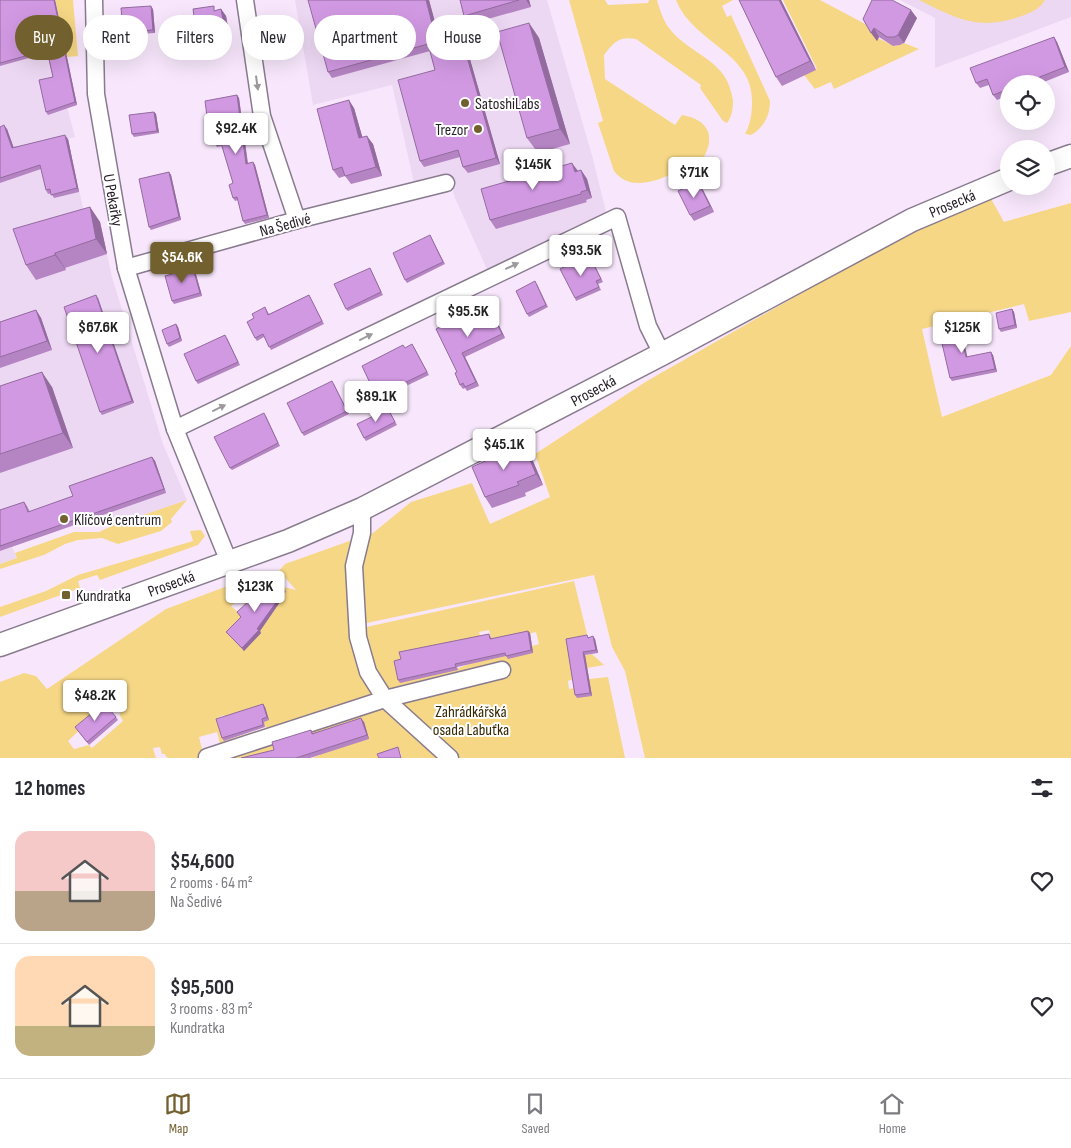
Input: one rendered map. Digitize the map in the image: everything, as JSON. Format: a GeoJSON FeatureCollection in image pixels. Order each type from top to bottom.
{"type":"FeatureCollection","features":[{"type":"Feature","properties":{"kind":"main road"},"geometry":{"type":"LineString","coordinates":[[1055,161],[1071,156]]}},
{"type":"Feature","properties":{"kind":"main road","name":"Prosecká"},"geometry":{"type":"LineString","coordinates":[[0,645],[288,541],[362,509],[662,354],[912,220],[1000,183]]}},
{"type":"Feature","properties":{"kind":"street","name":"U Pekařky"},"geometry":{"type":"LineString","coordinates":[[94,0],[96,94],[126,268],[175,429],[229,562]]}},
{"type":"Feature","properties":{"kind":"street"},"geometry":{"type":"LineString","coordinates":[[245,0],[262,116],[297,220]]}},
{"type":"Feature","properties":{"kind":"street","name":"Na Šedivé"},"geometry":{"type":"LineString","coordinates":[[126,268],[297,220],[446,182]]}},
{"type":"Feature","properties":{"kind":"street"},"geometry":{"type":"LineString","coordinates":[[175,429],[617,217],[648,326],[662,354]]}},
{"type":"Feature","properties":{"kind":"street"},"geometry":{"type":"LineString","coordinates":[[362,509],[362,533],[354,566],[358,637],[368,672],[385,699],[450,758]]}},
{"type":"Feature","properties":{"kind":"street"},"geometry":{"type":"LineString","coordinates":[[207,758],[385,699],[502,670]]}},
{"type":"Feature","properties":{"kind":"shaded area"},"geometry":{"type":"Polygon","coordinates":[[[0,0],[55,0],[58,15],[15,15],[15,60],[68,60],[77,105],[67,107],[75,137],[68,139],[87,226],[100,222],[112,277],[163,444],[187,500],[114,525],[85,526],[83,522],[12,547],[17,558],[0,564],[0,0]]]}},
{"type":"Feature","properties":{"kind":"shaded area"},"geometry":{"type":"Polygon","coordinates":[[[295,0],[547,0],[593,159],[610,228],[494,285],[455,198],[447,174],[414,183],[392,85],[313,105],[304,52],[304,15],[298,15],[295,0]]]}},
{"type":"Feature","properties":{"kind":"shaded area"},"geometry":{"type":"Polygon","coordinates":[[[900,0],[1071,0],[1071,17],[935,68],[935,18],[900,0]]]}},
{"type":"Feature","properties":{"kind":"green space"},"geometry":{"type":"Polygon","coordinates":[[[55,0],[73,0],[78,56],[73,56],[73,15],[58,15],[55,0]]]}},
{"type":"Feature","properties":{"kind":"green space"},"geometry":{"type":"Polygon","coordinates":[[[569,0],[605,0],[608,5],[648,3],[649,0],[657,0],[663,18],[669,28],[678,38],[707,59],[724,76],[730,87],[733,101],[731,115],[727,123],[723,121],[700,88],[701,85],[636,39],[625,38],[617,41],[604,55],[605,79],[675,125],[682,115],[698,120],[703,124],[709,135],[708,149],[704,157],[671,174],[646,182],[634,183],[623,179],[614,171],[598,123],[603,121],[569,0]]]}},
{"type":"Feature","properties":{"kind":"green space"},"geometry":{"type":"Polygon","coordinates":[[[676,0],[733,0],[722,6],[727,17],[731,15],[770,101],[769,112],[765,121],[751,135],[745,134],[751,118],[752,100],[749,84],[743,70],[695,27],[684,15],[676,0]]]}},
{"type":"Feature","properties":{"kind":"green space"},"geometry":{"type":"Polygon","coordinates":[[[783,0],[820,0],[869,26],[878,38],[888,43],[896,46],[904,43],[919,49],[834,89],[831,82],[815,89],[804,75],[817,69],[783,0]]]}},
{"type":"Feature","properties":{"kind":"green space"},"geometry":{"type":"Polygon","coordinates":[[[919,0],[1045,0],[1037,9],[1019,17],[992,23],[979,23],[956,17],[919,0]]]}},
{"type":"Feature","properties":{"kind":"green space"},"geometry":{"type":"Polygon","coordinates":[[[989,195],[1004,222],[1071,203],[1071,312],[1029,321],[1024,304],[922,329],[942,417],[1051,375],[1071,346],[1071,758],[645,758],[625,671],[612,647],[594,575],[362,624],[357,570],[368,537],[411,502],[472,483],[490,524],[550,497],[535,454],[647,381],[861,259],[989,195]]]}},
{"type":"Feature","properties":{"kind":"green space"},"geometry":{"type":"Polygon","coordinates":[[[187,500],[171,519],[172,522],[161,531],[118,544],[102,538],[78,540],[65,544],[44,555],[0,569],[0,564],[17,558],[15,553],[74,532],[99,532],[187,500]]]}},
{"type":"Feature","properties":{"kind":"green space"},"geometry":{"type":"Polygon","coordinates":[[[201,530],[205,536],[198,545],[100,580],[97,575],[78,581],[80,588],[0,617],[0,607],[46,591],[78,575],[193,541],[190,531],[201,530]]]}},
{"type":"Feature","properties":{"kind":"green space","name":"Zahrádkářská osada Labuťka"},"geometry":{"type":"Polygon","coordinates":[[[355,539],[362,628],[574,581],[588,638],[572,658],[592,654],[604,665],[587,668],[574,679],[568,681],[569,689],[575,688],[591,696],[589,679],[608,677],[625,758],[402,758],[400,751],[392,758],[312,758],[320,755],[313,734],[259,758],[169,758],[162,754],[160,747],[153,748],[156,758],[0,758],[0,682],[24,673],[36,676],[47,689],[166,609],[249,578],[272,584],[247,608],[239,599],[231,606],[259,631],[282,599],[284,587],[296,590],[279,571],[285,564],[355,539]],[[489,630],[479,632],[486,660],[496,658],[489,630]],[[536,632],[504,640],[532,646],[539,644],[536,632]],[[464,642],[448,672],[469,664],[464,642]],[[99,696],[94,700],[102,709],[68,741],[74,749],[89,745],[92,748],[123,721],[119,714],[126,708],[117,697],[107,705],[99,696]],[[224,715],[217,718],[224,741],[266,728],[263,722],[226,719],[224,715]],[[217,732],[199,737],[202,749],[220,744],[217,732]]]}},
{"type":"Feature","properties":{"kind":"building"},"geometry":{"type":"Polygon","coordinates":[[[0,0],[54,0],[57,15],[15,15],[15,59],[0,63],[0,0]]]}},
{"type":"Feature","properties":{"kind":"building"},"geometry":{"type":"Polygon","coordinates":[[[308,0],[426,0],[430,15],[426,15],[426,45],[416,47],[416,15],[314,15],[314,22],[308,0]]]}},
{"type":"Feature","properties":{"kind":"building"},"geometry":{"type":"Polygon","coordinates":[[[460,0],[519,0],[467,15],[464,15],[460,0]]]}},
{"type":"Feature","properties":{"kind":"building"},"geometry":{"type":"Polygon","coordinates":[[[739,0],[779,0],[810,61],[776,77],[739,0]]]}},
{"type":"Feature","properties":{"kind":"building"},"geometry":{"type":"Polygon","coordinates":[[[872,0],[892,0],[911,10],[898,35],[887,37],[874,28],[871,33],[863,19],[872,0]]]}},
{"type":"Feature","properties":{"kind":"building"},"geometry":{"type":"Polygon","coordinates":[[[151,6],[153,30],[148,30],[148,15],[122,15],[121,8],[151,6]]]}},
{"type":"Feature","properties":{"kind":"building"},"geometry":{"type":"Polygon","coordinates":[[[214,6],[214,11],[221,9],[222,15],[194,15],[193,9],[214,6]]]}},
{"type":"Feature","properties":{"kind":"building"},"geometry":{"type":"Polygon","coordinates":[[[529,23],[560,129],[527,138],[500,43],[500,31],[529,23]]]}},
{"type":"Feature","properties":{"kind":"building"},"geometry":{"type":"Polygon","coordinates":[[[1054,37],[1065,67],[1045,75],[1000,75],[1000,92],[993,95],[987,79],[976,83],[970,68],[1054,37]]]}},
{"type":"Feature","properties":{"kind":"building"},"geometry":{"type":"Polygon","coordinates":[[[49,60],[66,60],[75,102],[46,112],[39,80],[53,77],[49,60]]]}},
{"type":"Feature","properties":{"kind":"building"},"geometry":{"type":"Polygon","coordinates":[[[325,60],[371,60],[328,72],[325,60]]]}},
{"type":"Feature","properties":{"kind":"building"},"geometry":{"type":"Polygon","coordinates":[[[432,60],[468,60],[496,158],[463,167],[458,150],[420,161],[398,80],[435,70],[432,60]]]}},
{"type":"Feature","properties":{"kind":"building"},"geometry":{"type":"Polygon","coordinates":[[[237,95],[246,164],[253,162],[267,215],[243,221],[237,197],[233,198],[229,185],[233,183],[221,143],[215,144],[213,131],[209,132],[205,101],[237,95]]]}},
{"type":"Feature","properties":{"kind":"building"},"geometry":{"type":"Polygon","coordinates":[[[349,100],[359,138],[367,136],[376,167],[345,176],[342,167],[333,170],[317,109],[349,100]]]}},
{"type":"Feature","properties":{"kind":"building"},"geometry":{"type":"Polygon","coordinates":[[[154,112],[157,131],[132,134],[129,115],[154,112]]]}},
{"type":"Feature","properties":{"kind":"building"},"geometry":{"type":"Polygon","coordinates":[[[4,125],[12,148],[65,135],[77,188],[51,195],[50,189],[46,190],[40,165],[0,178],[0,127],[4,125]]]}},
{"type":"Feature","properties":{"kind":"building"},"geometry":{"type":"Polygon","coordinates":[[[572,163],[575,172],[581,170],[587,190],[581,192],[581,194],[490,220],[481,189],[572,163]]]}},
{"type":"Feature","properties":{"kind":"building"},"geometry":{"type":"Polygon","coordinates":[[[169,172],[179,217],[149,227],[139,179],[169,172]]]}},
{"type":"Feature","properties":{"kind":"building"},"geometry":{"type":"Polygon","coordinates":[[[699,184],[710,206],[690,215],[678,191],[691,185],[692,188],[699,184]]]}},
{"type":"Feature","properties":{"kind":"building"},"geometry":{"type":"Polygon","coordinates":[[[90,207],[96,239],[26,265],[13,229],[90,207]]]}},
{"type":"Feature","properties":{"kind":"building"},"geometry":{"type":"Polygon","coordinates":[[[430,235],[443,262],[405,280],[393,253],[430,235]]]}},
{"type":"Feature","properties":{"kind":"building"},"geometry":{"type":"Polygon","coordinates":[[[584,257],[589,267],[594,265],[601,279],[596,281],[599,287],[575,298],[560,269],[584,257]]]}},
{"type":"Feature","properties":{"kind":"building"},"geometry":{"type":"Polygon","coordinates":[[[193,268],[200,293],[172,301],[165,276],[193,268]]]}},
{"type":"Feature","properties":{"kind":"building"},"geometry":{"type":"Polygon","coordinates":[[[370,268],[381,292],[346,309],[334,284],[370,268]]]}},
{"type":"Feature","properties":{"kind":"building"},"geometry":{"type":"Polygon","coordinates":[[[535,281],[546,305],[527,314],[516,291],[535,281]]]}},
{"type":"Feature","properties":{"kind":"building"},"geometry":{"type":"Polygon","coordinates":[[[96,295],[132,401],[100,412],[64,307],[96,295]]]}},
{"type":"Feature","properties":{"kind":"building"},"geometry":{"type":"Polygon","coordinates":[[[309,295],[322,321],[269,347],[263,334],[255,338],[247,322],[254,318],[252,314],[265,307],[268,315],[309,295]]]}},
{"type":"Feature","properties":{"kind":"building"},"geometry":{"type":"Polygon","coordinates":[[[487,303],[502,334],[462,353],[476,382],[465,387],[463,383],[460,385],[455,373],[457,372],[436,329],[487,303]]]}},
{"type":"Feature","properties":{"kind":"building"},"geometry":{"type":"Polygon","coordinates":[[[1012,309],[1015,325],[999,329],[996,313],[1012,309]]]}},
{"type":"Feature","properties":{"kind":"building"},"geometry":{"type":"Polygon","coordinates":[[[36,310],[47,341],[0,357],[0,322],[36,310]]]}},
{"type":"Feature","properties":{"kind":"building"},"geometry":{"type":"Polygon","coordinates":[[[958,321],[966,357],[991,352],[995,369],[950,378],[938,326],[958,321]]]}},
{"type":"Feature","properties":{"kind":"building"},"geometry":{"type":"Polygon","coordinates":[[[176,324],[180,338],[167,344],[162,330],[176,324]]]}},
{"type":"Feature","properties":{"kind":"building"},"geometry":{"type":"Polygon","coordinates":[[[225,335],[238,362],[196,381],[184,354],[225,335]]]}},
{"type":"Feature","properties":{"kind":"building"},"geometry":{"type":"Polygon","coordinates":[[[412,344],[427,372],[402,384],[379,402],[362,366],[403,345],[405,348],[412,344]]]}},
{"type":"Feature","properties":{"kind":"building"},"geometry":{"type":"Polygon","coordinates":[[[42,372],[63,433],[0,454],[0,386],[42,372]]]}},
{"type":"Feature","properties":{"kind":"building"},"geometry":{"type":"Polygon","coordinates":[[[332,381],[347,411],[302,433],[287,403],[332,381]]]}},
{"type":"Feature","properties":{"kind":"building"},"geometry":{"type":"Polygon","coordinates":[[[388,409],[395,422],[364,438],[357,424],[388,409]]]}},
{"type":"Feature","properties":{"kind":"building"},"geometry":{"type":"Polygon","coordinates":[[[264,413],[278,443],[230,468],[214,437],[264,413]]]}},
{"type":"Feature","properties":{"kind":"building"},"geometry":{"type":"Polygon","coordinates":[[[523,444],[536,474],[517,482],[519,485],[485,497],[472,467],[523,444]]]}},
{"type":"Feature","properties":{"kind":"building"},"geometry":{"type":"Polygon","coordinates":[[[152,457],[164,489],[0,546],[0,510],[24,502],[28,512],[73,496],[69,486],[152,457]]]}},
{"type":"Feature","properties":{"kind":"building"},"geometry":{"type":"Polygon","coordinates":[[[277,575],[284,589],[280,592],[280,597],[257,629],[259,630],[242,648],[226,632],[241,617],[237,612],[277,575]]]}},
{"type":"Feature","properties":{"kind":"building"},"geometry":{"type":"Polygon","coordinates":[[[528,631],[531,650],[506,656],[505,653],[455,664],[456,667],[398,680],[394,661],[401,659],[399,652],[489,634],[490,639],[528,631]]]}},
{"type":"Feature","properties":{"kind":"building"},"geometry":{"type":"Polygon","coordinates":[[[587,635],[588,638],[593,636],[596,650],[583,652],[590,693],[575,695],[566,639],[587,635]]]}},
{"type":"Feature","properties":{"kind":"building"},"geometry":{"type":"Polygon","coordinates":[[[104,703],[116,717],[87,742],[75,727],[104,703]]]}},
{"type":"Feature","properties":{"kind":"building"},"geometry":{"type":"Polygon","coordinates":[[[263,704],[267,717],[262,719],[263,725],[222,738],[216,719],[263,704]]]}},
{"type":"Feature","properties":{"kind":"building"},"geometry":{"type":"Polygon","coordinates":[[[361,718],[367,735],[296,758],[241,758],[274,750],[272,742],[311,730],[312,734],[361,718]]]}},
{"type":"Feature","properties":{"kind":"building"},"geometry":{"type":"Polygon","coordinates":[[[398,747],[401,758],[379,758],[377,754],[398,747]]]}},
{"type":"Feature","properties":{"kind":"place","name":"SatoshiLabs"},"geometry":{"type":"Point","coordinates":[465,103]}},
{"type":"Feature","properties":{"kind":"place","name":"Trezor"},"geometry":{"type":"Point","coordinates":[478,129]}},
{"type":"Feature","properties":{"kind":"place","name":"Klíčové centrum"},"geometry":{"type":"Point","coordinates":[64,519]}},
{"type":"Feature","properties":{"kind":"place","name":"Kundratka"},"geometry":{"type":"Point","coordinates":[66,595]}}]}
